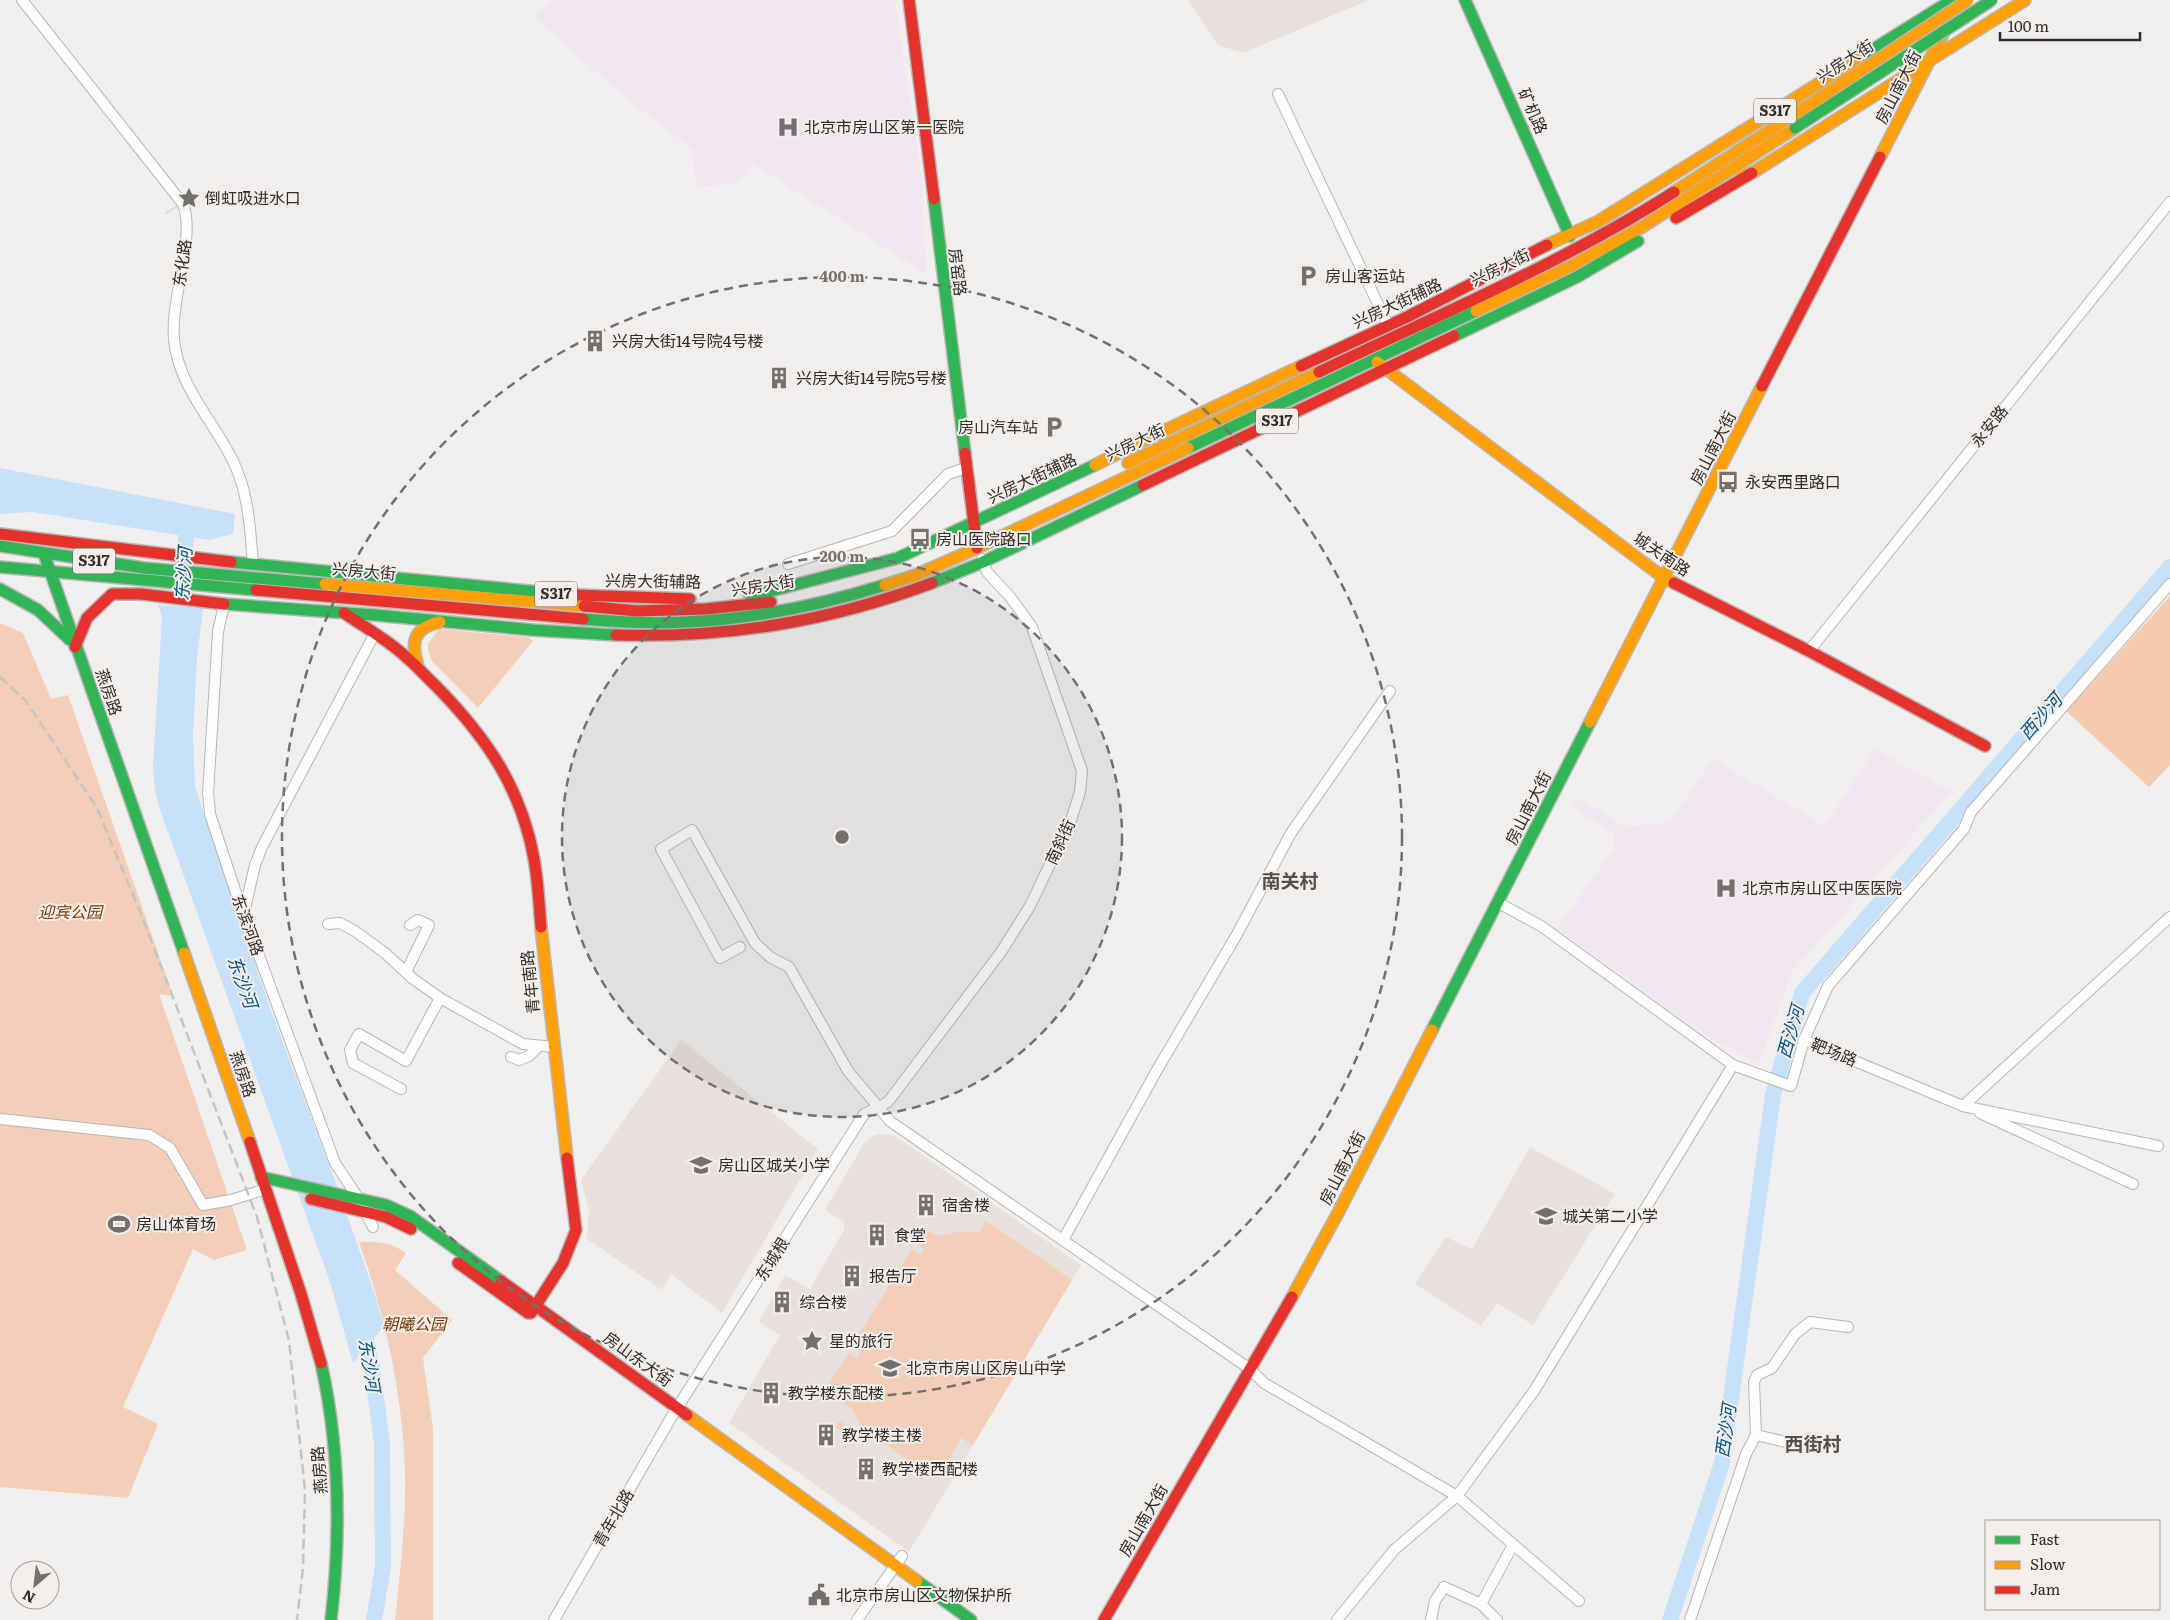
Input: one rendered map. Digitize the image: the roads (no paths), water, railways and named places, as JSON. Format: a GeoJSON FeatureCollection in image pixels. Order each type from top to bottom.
{"type":"FeatureCollection","features":[{"type":"Feature","properties":{"kind":"main road","name":"房窑路"},"geometry":{"type":"LineString","coordinates":[[909,0],[976,542]]}},
{"type":"Feature","properties":{"kind":"main road","name":"矿机路"},"geometry":{"type":"LineString","coordinates":[[1466,0],[1570,236]]}},
{"type":"Feature","properties":{"kind":"main road","name":"兴房大街辅路"},"geometry":{"type":"LineString","coordinates":[[0,534],[231,562],[575,595],[638,599],[704,599],[767,592],[898,558],[1085,471],[1136,444],[1465,289],[1547,245],[1599,221],[1952,0]]}},
{"type":"Feature","properties":{"kind":"main road","name":"房山南大街"},"geometry":{"type":"LineString","coordinates":[[1104,1620],[1250,1369],[1339,1211],[1961,0]]}},
{"type":"Feature","properties":{"kind":"main road","name":"兴房大街"},"geometry":{"type":"LineString","coordinates":[[44,554],[144,568],[637,611],[706,609],[773,602],[841,585],[862,585],[908,577],[1105,475],[1557,258],[1636,216],[1968,0]]}},
{"type":"Feature","properties":{"kind":"main road","name":"兴房大街"},"geometry":{"type":"LineString","coordinates":[[137,580],[613,621],[704,621],[771,613],[812,604],[934,554],[976,542],[1374,360],[1569,267],[1642,227],[1992,0]]}},
{"type":"Feature","properties":{"kind":"main road","name":"兴房大街"},"geometry":{"type":"LineString","coordinates":[[112,594],[141,594],[224,604],[557,633],[630,636],[715,634],[784,623],[892,596],[945,578],[983,562],[1577,277],[1752,174],[2025,0]]}},
{"type":"Feature","properties":{"kind":"main road","name":"兴房大街"},"geometry":{"type":"LineString","coordinates":[[1713,182],[1752,174]]}},
{"type":"Feature","properties":{"kind":"main road"},"geometry":{"type":"LineString","coordinates":[[1557,258],[1599,221]]}},
{"type":"Feature","properties":{"kind":"main road"},"geometry":{"type":"LineString","coordinates":[[1465,289],[1496,287]]}},
{"type":"Feature","properties":{"kind":"main road","name":"城关南路"},"geometry":{"type":"LineString","coordinates":[[1374,360],[1664,578],[1809,651],[1985,746]]}},
{"type":"Feature","properties":{"kind":"main road"},"geometry":{"type":"LineString","coordinates":[[1085,471],[1105,475]]}},
{"type":"Feature","properties":{"kind":"main road","name":"S317"},"geometry":{"type":"LineString","coordinates":[[0,546],[44,554]]}},
{"type":"Feature","properties":{"kind":"main road","name":"燕房路"},"geometry":{"type":"LineString","coordinates":[[44,554],[266,1189],[318,1351],[329,1404],[338,1489],[336,1579],[331,1620]]}},
{"type":"Feature","properties":{"kind":"main road"},"geometry":{"type":"LineString","coordinates":[[878,563],[862,585],[892,596]]}},
{"type":"Feature","properties":{"kind":"main road"},"geometry":{"type":"LineString","coordinates":[[232,576],[253,564]]}},
{"type":"Feature","properties":{"kind":"main road","name":"S317"},"geometry":{"type":"LineString","coordinates":[[0,567],[137,580]]}},
{"type":"Feature","properties":{"kind":"main road"},"geometry":{"type":"LineString","coordinates":[[370,575],[393,590]]}},
{"type":"Feature","properties":{"kind":"main road"},"geometry":{"type":"LineString","coordinates":[[0,589],[48,616],[75,647],[87,618],[112,594],[137,580]]}},
{"type":"Feature","properties":{"kind":"main road"},"geometry":{"type":"LineString","coordinates":[[298,594],[344,613]]}},
{"type":"Feature","properties":{"kind":"main road"},"geometry":{"type":"LineString","coordinates":[[784,623],[812,604]]}},
{"type":"Feature","properties":{"kind":"main road","name":"青年南路"},"geometry":{"type":"LineString","coordinates":[[344,613],[406,656],[466,717],[482,737],[501,767],[517,800],[527,830],[534,859],[576,1230],[568,1253],[533,1310]]}},
{"type":"Feature","properties":{"kind":"main road"},"geometry":{"type":"LineString","coordinates":[[557,633],[613,621]]}},
{"type":"Feature","properties":{"kind":"main road"},"geometry":{"type":"LineString","coordinates":[[419,669],[413,648],[416,636],[425,626],[444,622]]}},
{"type":"Feature","properties":{"kind":"main road","name":"房山东大街"},"geometry":{"type":"LineString","coordinates":[[261,1177],[282,1187],[404,1224],[533,1310]]}},
{"type":"Feature","properties":{"kind":"main road","name":"房山东大街"},"geometry":{"type":"LineString","coordinates":[[266,1189],[282,1187],[346,1196],[386,1205],[410,1216],[533,1310],[674,1412],[896,1565],[971,1620]]}},
{"type":"Feature","properties":{"kind":"main road","name":"房山东大街"},"geometry":{"type":"LineString","coordinates":[[896,1565],[956,1620]]}},
{"type":"Feature","properties":{"kind":"street","name":"东化路"},"geometry":{"type":"LineString","coordinates":[[22,0],[175,192],[187,213],[188,222],[175,313],[174,339],[181,373],[232,460],[244,487],[249,509],[253,564]]}},
{"type":"Feature","properties":{"kind":"street"},"geometry":{"type":"LineString","coordinates":[[1278,94],[1388,326]]}},
{"type":"Feature","properties":{"kind":"street","name":"永安路"},"geometry":{"type":"LineString","coordinates":[[1809,651],[2170,202]]}},
{"type":"Feature","properties":{"kind":"street"},"geometry":{"type":"LineString","coordinates":[[788,564],[892,531],[948,474],[966,468]]}},
{"type":"Feature","properties":{"kind":"street","name":"南斜街"},"geometry":{"type":"LineString","coordinates":[[878,1107],[888,1102],[1001,952],[1030,906],[1072,820],[1080,792],[1082,771],[1032,627],[1011,598],[987,572],[976,542]]}},
{"type":"Feature","properties":{"kind":"street"},"geometry":{"type":"LineString","coordinates":[[1804,1040],[1828,986],[1964,829],[1972,812],[2170,584]]}},
{"type":"Feature","properties":{"kind":"street","name":"东滨河路"},"geometry":{"type":"LineString","coordinates":[[224,604],[218,632],[208,793],[210,814],[243,914],[335,1163],[359,1199],[373,1226]]}},
{"type":"Feature","properties":{"kind":"street"},"geometry":{"type":"LineString","coordinates":[[243,914],[255,865],[262,848],[375,633]]}},
{"type":"Feature","properties":{"kind":"street"},"geometry":{"type":"LineString","coordinates":[[1063,1240],[1157,1070],[1236,936],[1291,833],[1390,691]]}},
{"type":"Feature","properties":{"kind":"street"},"geometry":{"type":"LineString","coordinates":[[740,947],[720,958],[660,849],[692,830],[755,943],[770,957],[789,967],[848,1071],[891,1122],[1250,1369],[1264,1383],[1456,1496],[1579,1601]]}},
{"type":"Feature","properties":{"kind":"street","name":"靶场路"},"geometry":{"type":"LineString","coordinates":[[1497,902],[1541,926],[1733,1065],[1757,1074],[1791,1086],[1804,1040],[1963,1106],[2158,1146]]}},
{"type":"Feature","properties":{"kind":"street"},"geometry":{"type":"LineString","coordinates":[[2133,1184],[1963,1106],[2170,917]]}},
{"type":"Feature","properties":{"kind":"street"},"geometry":{"type":"LineString","coordinates":[[406,972],[429,925],[418,920],[410,925]]}},
{"type":"Feature","properties":{"kind":"street"},"geometry":{"type":"LineString","coordinates":[[328,924],[340,923],[355,931],[440,998],[523,1044],[554,1047]]}},
{"type":"Feature","properties":{"kind":"street"},"geometry":{"type":"LineString","coordinates":[[401,1089],[353,1063],[350,1050],[359,1034],[406,1061],[440,998]]}},
{"type":"Feature","properties":{"kind":"street"},"geometry":{"type":"LineString","coordinates":[[511,1057],[519,1060],[528,1056],[539,1046]]}},
{"type":"Feature","properties":{"kind":"street"},"geometry":{"type":"LineString","coordinates":[[1337,1620],[1394,1550],[1456,1496],[1534,1391],[1733,1065]]}},
{"type":"Feature","properties":{"kind":"street","name":"东城根"},"geometry":{"type":"LineString","coordinates":[[674,1412],[864,1114],[878,1107]]}},
{"type":"Feature","properties":{"kind":"street"},"geometry":{"type":"LineString","coordinates":[[0,1119],[149,1135],[170,1148],[203,1205],[231,1200],[266,1189]]}},
{"type":"Feature","properties":{"kind":"street"},"geometry":{"type":"LineString","coordinates":[[1690,1620],[1746,1454],[1756,1435],[1754,1382],[1757,1375],[1772,1368],[1795,1334],[1810,1322],[1848,1327]]}},
{"type":"Feature","properties":{"kind":"street","name":"青年北路"},"geometry":{"type":"LineString","coordinates":[[554,1620],[674,1412]]}},
{"type":"Feature","properties":{"kind":"street"},"geometry":{"type":"LineString","coordinates":[[1756,1435],[1795,1444]]}},
{"type":"Feature","properties":{"kind":"street"},"geometry":{"type":"LineString","coordinates":[[1481,1604],[1513,1544]]}},
{"type":"Feature","properties":{"kind":"street"},"geometry":{"type":"LineString","coordinates":[[857,1620],[896,1565]]}},
{"type":"Feature","properties":{"kind":"street"},"geometry":{"type":"LineString","coordinates":[[1431,1620],[1434,1601],[1444,1587],[1481,1604],[1497,1620]]}},
{"type":"Feature","properties":{"kind":"water"},"geometry":{"type":"Polygon","coordinates":[[[0,468],[235,514],[233,534],[209,540],[33,512],[0,514],[0,468]]]}},
{"type":"Feature","properties":{"kind":"water"},"geometry":{"type":"Polygon","coordinates":[[[158,605],[203,608],[197,657],[193,734],[195,787],[271,1011],[334,1178],[384,1326],[353,1363],[330,1282],[159,807],[153,767],[162,616],[158,605]]]}},
{"type":"Feature","properties":{"kind":"waterway"},"geometry":{"type":"LineString","coordinates":[[187,199],[198,193]]}},
{"type":"Feature","properties":{"kind":"waterway"},"geometry":{"type":"LineString","coordinates":[[166,213],[176,207]]}},
{"type":"Feature","properties":{"kind":"waterway","name":"东沙河"},"geometry":{"type":"LineString","coordinates":[[180,521],[187,522],[184,570]]}},
{"type":"Feature","properties":{"kind":"waterway","name":"西沙河"},"geometry":{"type":"LineString","coordinates":[[1670,1620],[1722,1463],[1773,1095],[1802,993],[2170,567]]}},
{"type":"Feature","properties":{"kind":"waterway","name":"东沙河"},"geometry":{"type":"LineString","coordinates":[[363,1324],[372,1367],[382,1444],[383,1567],[374,1620]]}},
{"type":"Feature","properties":{"kind":"railway"},"geometry":{"type":"LineString","coordinates":[[0,677],[26,701],[97,808],[143,919],[257,1217],[289,1341],[305,1490],[303,1567],[297,1620]]}},
{"type":"Feature","properties":{"kind":"place","name":"北京市房山区第一医院"},"geometry":{"type":"Point","coordinates":[788,127]}},
{"type":"Feature","properties":{"kind":"place","name":"倒虹吸进水口"},"geometry":{"type":"Point","coordinates":[189,198]}},
{"type":"Feature","properties":{"kind":"place","name":"房山客运站"},"geometry":{"type":"Point","coordinates":[1308,276]}},
{"type":"Feature","properties":{"kind":"place","name":"兴房大街14号院4号楼"},"geometry":{"type":"Point","coordinates":[595,341]}},
{"type":"Feature","properties":{"kind":"place","name":"兴房大街14号院5号楼"},"geometry":{"type":"Point","coordinates":[779,378]}},
{"type":"Feature","properties":{"kind":"place","name":"房山汽车站"},"geometry":{"type":"Point","coordinates":[1054,427]}},
{"type":"Feature","properties":{"kind":"place","name":"永安西里路口"},"geometry":{"type":"Point","coordinates":[1728,482]}},
{"type":"Feature","properties":{"kind":"place","name":"房山医院路口"},"geometry":{"type":"Point","coordinates":[920,539]}},
{"type":"Feature","properties":{"kind":"place","name":"北京市房山区中医医院"},"geometry":{"type":"Point","coordinates":[1726,888]}},
{"type":"Feature","properties":{"kind":"place","name":"房山区城关小学"},"geometry":{"type":"Point","coordinates":[701,1165]}},
{"type":"Feature","properties":{"kind":"place","name":"宿舍楼"},"geometry":{"type":"Point","coordinates":[926,1205]}},
{"type":"Feature","properties":{"kind":"place","name":"城关第二小学"},"geometry":{"type":"Point","coordinates":[1546,1216]}},
{"type":"Feature","properties":{"kind":"place","name":"房山体育场"},"geometry":{"type":"Point","coordinates":[119,1224]}},
{"type":"Feature","properties":{"kind":"place","name":"食堂"},"geometry":{"type":"Point","coordinates":[877,1235]}},
{"type":"Feature","properties":{"kind":"place","name":"报告厅"},"geometry":{"type":"Point","coordinates":[852,1276]}},
{"type":"Feature","properties":{"kind":"place","name":"综合楼"},"geometry":{"type":"Point","coordinates":[782,1302]}},
{"type":"Feature","properties":{"kind":"place","name":"星的旅行"},"geometry":{"type":"Point","coordinates":[812,1341]}},
{"type":"Feature","properties":{"kind":"place","name":"北京市房山区房山中学"},"geometry":{"type":"Point","coordinates":[890,1368]}},
{"type":"Feature","properties":{"kind":"place","name":"教学楼东配楼"},"geometry":{"type":"Point","coordinates":[771,1393]}},
{"type":"Feature","properties":{"kind":"place","name":"教学楼主楼"},"geometry":{"type":"Point","coordinates":[826,1435]}},
{"type":"Feature","properties":{"kind":"place","name":"教学楼西配楼"},"geometry":{"type":"Point","coordinates":[866,1469]}},
{"type":"Feature","properties":{"kind":"place","name":"北京市房山区文物保护所"},"geometry":{"type":"Point","coordinates":[819,1595]}},
{"type":"Feature","properties":{"kind":"district","name":"南关村"},"geometry":{"type":"Point","coordinates":[1290,881]}},
{"type":"Feature","properties":{"kind":"district","name":"西街村"},"geometry":{"type":"Point","coordinates":[1813,1444]}},
{"type":"Feature","properties":{"kind":"park label","name":"迎宾公园"},"geometry":{"type":"Point","coordinates":[70,912]}},
{"type":"Feature","properties":{"kind":"park label","name":"朝曦公园"},"geometry":{"type":"Point","coordinates":[414,1324]}}]}
